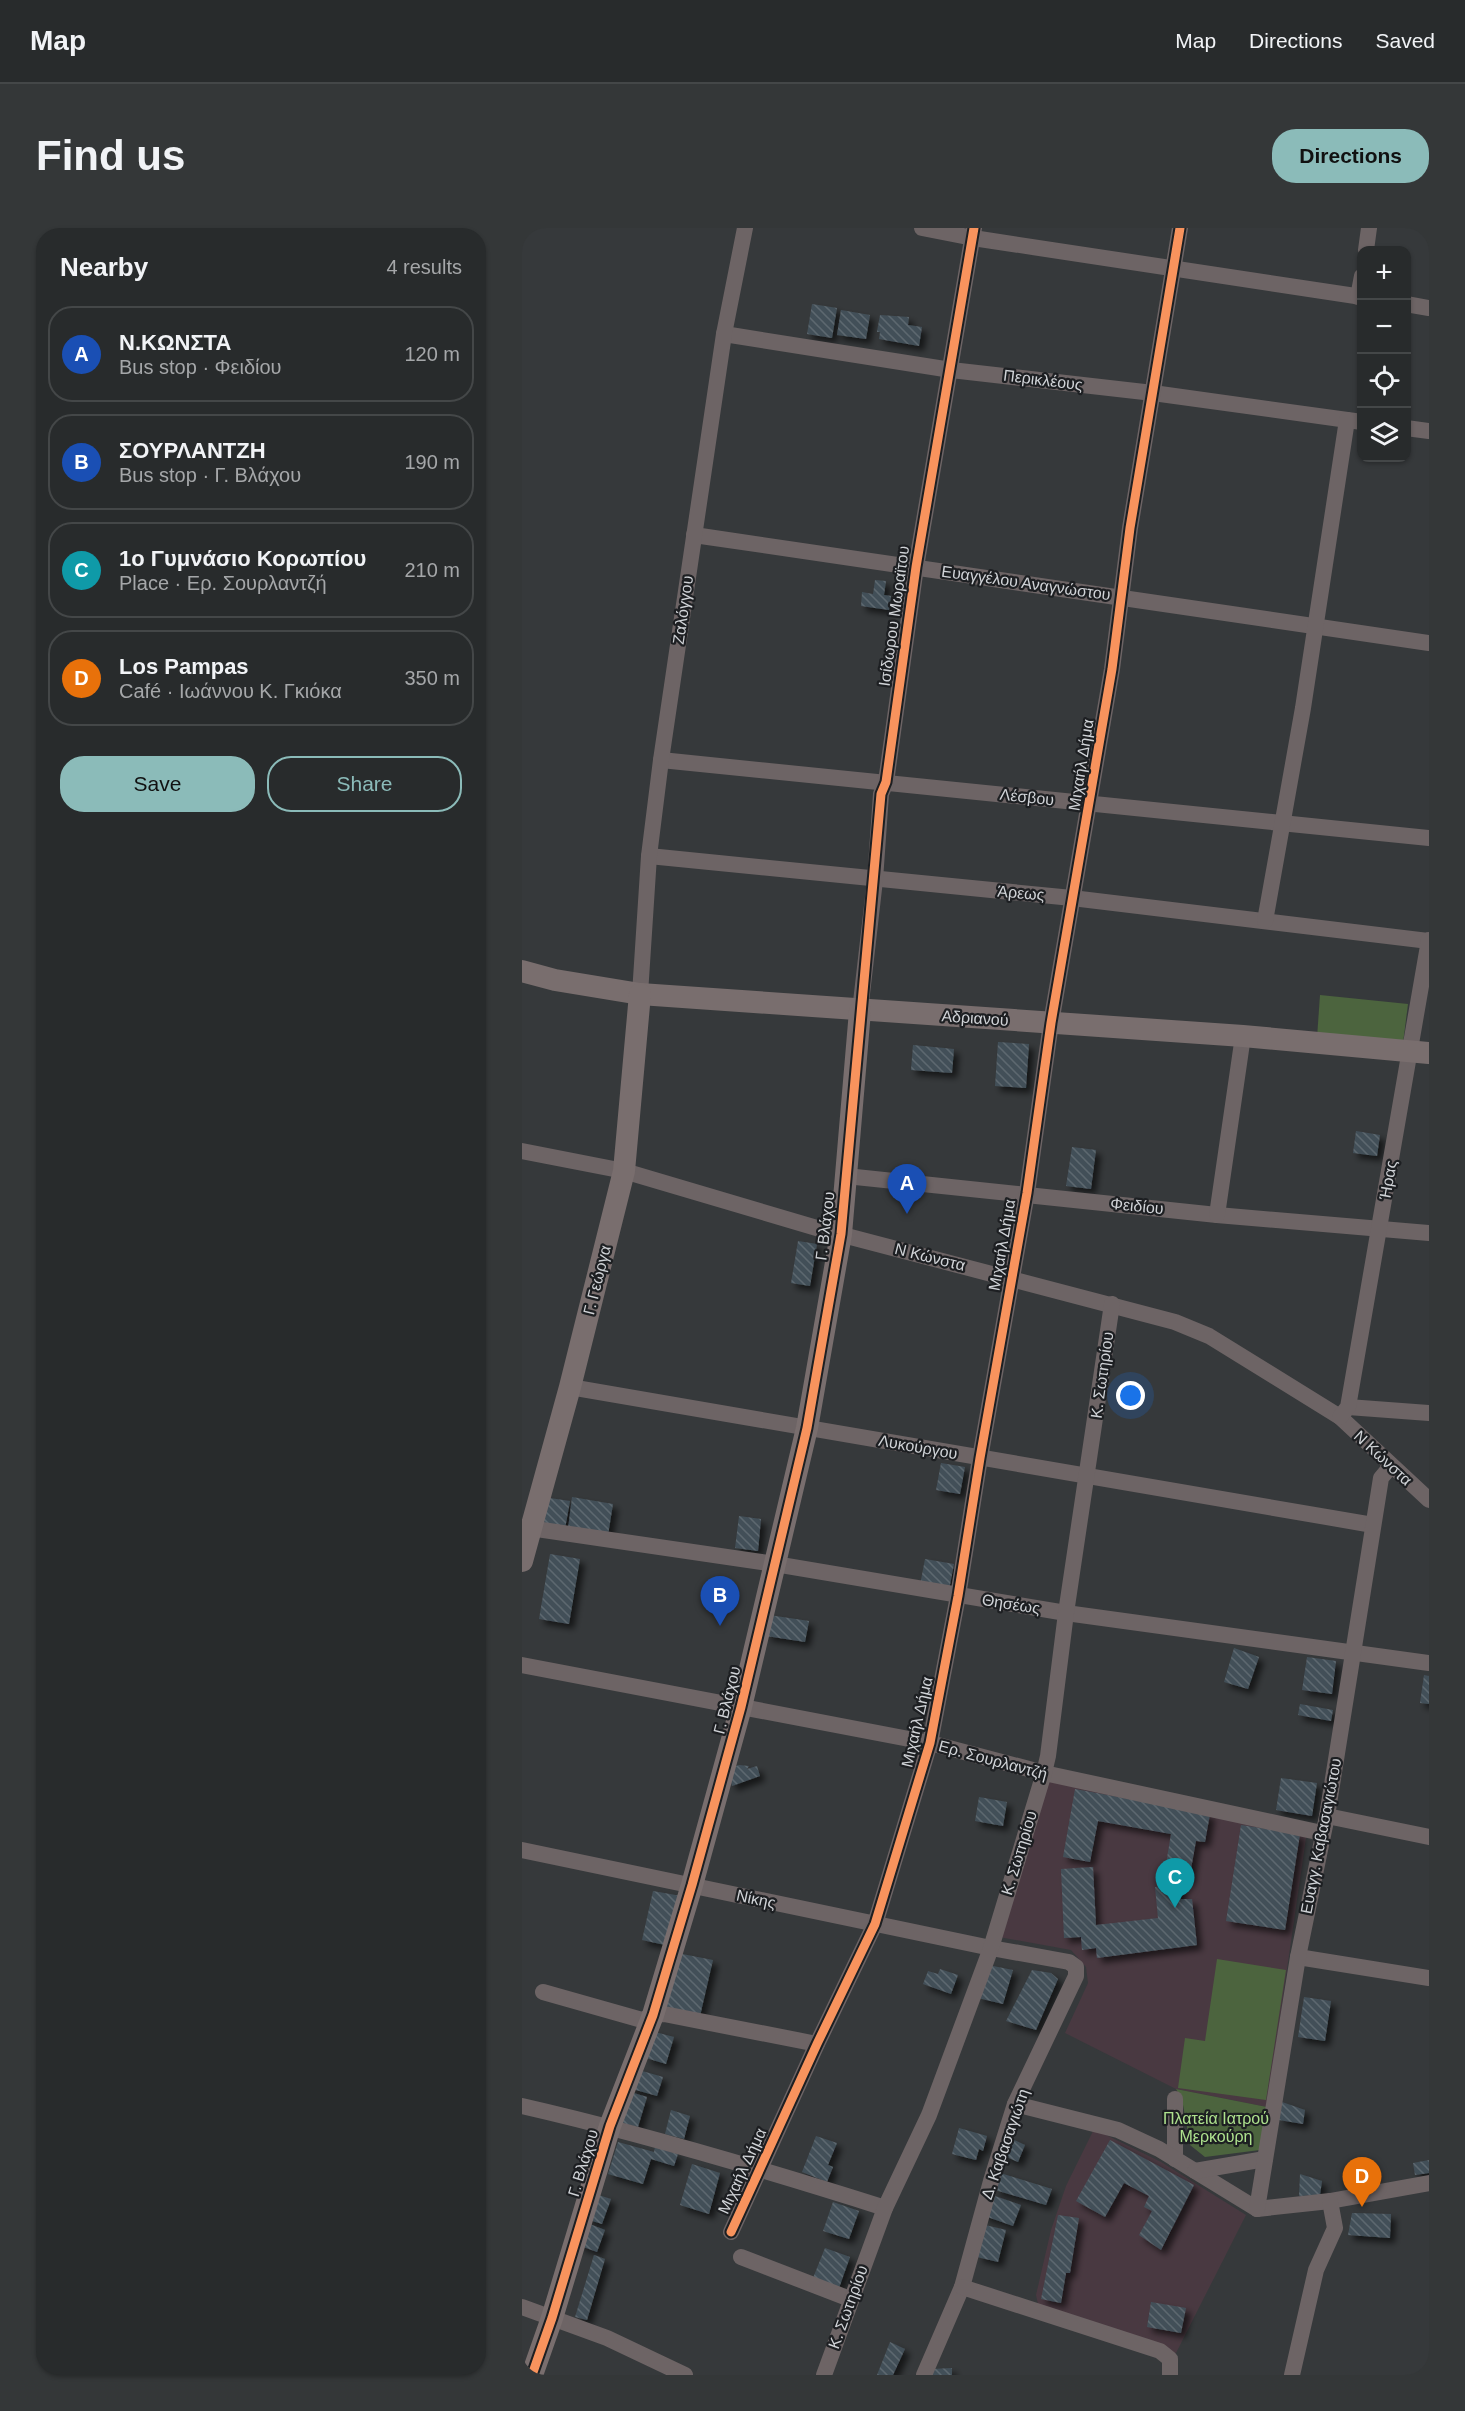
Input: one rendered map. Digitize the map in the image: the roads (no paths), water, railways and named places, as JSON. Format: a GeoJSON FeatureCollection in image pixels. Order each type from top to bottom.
{"type":"FeatureCollection","features":[{"type":"Feature","properties":{"kind":"street","name":"Ζαλόγγου"},"geometry":{"type":"LineString","coordinates":[[640,994],[649,856],[661,760],[724,334],[745,228]]}},
{"type":"Feature","properties":{"kind":"street"},"geometry":{"type":"LineString","coordinates":[[922,228],[974,233],[1357,297]]}},
{"type":"Feature","properties":{"kind":"street","name":"Μιχαήλ Δήμα"},"geometry":{"type":"LineString","coordinates":[[731,2232],[817,2044],[876,1924],[930,1743],[958,1596],[1027,1194],[1072,898],[1090,804],[1122,597],[1130,528],[1180,228]]}},
{"type":"Feature","properties":{"kind":"street"},"geometry":{"type":"LineString","coordinates":[[1366,246],[1369,228]]}},
{"type":"Feature","properties":{"kind":"street","name":"Ισίδωρου Μωραϊτου"},"geometry":{"type":"LineString","coordinates":[[860,1011],[875,880],[881,794],[886,782],[916,567],[974,233]]}},
{"type":"Feature","properties":{"kind":"street"},"geometry":{"type":"LineString","coordinates":[[1411,305],[1429,308]]}},
{"type":"Feature","properties":{"kind":"street","name":"Περικλέους"},"geometry":{"type":"LineString","coordinates":[[724,334],[951,370],[1153,393],[1354,421]]}},
{"type":"Feature","properties":{"kind":"street"},"geometry":{"type":"LineString","coordinates":[[1266,921],[1315,627],[1354,421]]}},
{"type":"Feature","properties":{"kind":"street"},"geometry":{"type":"LineString","coordinates":[[1411,429],[1429,431]]}},
{"type":"Feature","properties":{"kind":"street","name":"Ευαγγέλου Αναγνώστου"},"geometry":{"type":"LineString","coordinates":[[694,535],[1429,643]]}},
{"type":"Feature","properties":{"kind":"street","name":"Λέσβου"},"geometry":{"type":"LineString","coordinates":[[661,760],[1429,838]]}},
{"type":"Feature","properties":{"kind":"street","name":"Άρεως"},"geometry":{"type":"LineString","coordinates":[[649,856],[1072,898],[1429,941]]}},
{"type":"Feature","properties":{"kind":"street","name":"Ήρας"},"geometry":{"type":"LineString","coordinates":[[1344,1412],[1379,1228],[1419,1053],[1429,941]]}},
{"type":"Feature","properties":{"kind":"street","name":"Αδριανού"},"geometry":{"type":"LineString","coordinates":[[522,971],[555,980],[640,994],[1243,1036],[1419,1053]]}},
{"type":"Feature","properties":{"kind":"street","name":"Γ. Γεώργα"},"geometry":{"type":"LineString","coordinates":[[522,1561],[527,1528],[570,1387],[624,1171],[640,994]]}},
{"type":"Feature","properties":{"kind":"street","name":"Γ. Βλάχου"},"geometry":{"type":"LineString","coordinates":[[532,2375],[552,2318],[610,2126],[653,2015],[741,1707],[807,1428],[841,1234],[860,1011]]}},
{"type":"Feature","properties":{"kind":"street"},"geometry":{"type":"LineString","coordinates":[[1217,1215],[1243,1036]]}},
{"type":"Feature","properties":{"kind":"street","name":"Ν Κώνστα"},"geometry":{"type":"LineString","coordinates":[[522,1151],[624,1171],[841,1234],[1175,1322],[1209,1336],[1344,1412],[1391,1466],[1429,1500]]}},
{"type":"Feature","properties":{"kind":"street","name":"Φειδίου"},"geometry":{"type":"LineString","coordinates":[[846,1176],[1217,1215],[1429,1233]]}},
{"type":"Feature","properties":{"kind":"street","name":"Κ. Σωτηρίου"},"geometry":{"type":"LineString","coordinates":[[824,2375],[885,2208],[929,2115],[990,1948],[1044,1773],[1112,1304]]}},
{"type":"Feature","properties":{"kind":"street","name":"Λυκούργου"},"geometry":{"type":"LineString","coordinates":[[570,1387],[1373,1525]]}},
{"type":"Feature","properties":{"kind":"street"},"geometry":{"type":"LineString","coordinates":[[1344,1412],[1429,1413]]}},
{"type":"Feature","properties":{"kind":"street","name":"Ευαγγ. Καβασαγιώτου"},"geometry":{"type":"LineString","coordinates":[[1257,2209],[1298,1957],[1327,1816],[1381,1478],[1391,1466]]}},
{"type":"Feature","properties":{"kind":"street","name":"Θησέως"},"geometry":{"type":"LineString","coordinates":[[527,1528],[775,1564],[1066,1613],[1429,1663]]}},
{"type":"Feature","properties":{"kind":"street","name":"Ερ. Σουρλαντζή"},"geometry":{"type":"LineString","coordinates":[[522,1665],[930,1743],[1044,1773],[1322,1833]]}},
{"type":"Feature","properties":{"kind":"street"},"geometry":{"type":"LineString","coordinates":[[1327,1816],[1429,1837]]}},
{"type":"Feature","properties":{"kind":"street","name":"Νίκης"},"geometry":{"type":"LineString","coordinates":[[522,1850],[990,1948]]}},
{"type":"Feature","properties":{"kind":"street","name":"Δ. Καβασαγιώτη"},"geometry":{"type":"LineString","coordinates":[[924,2375],[962,2287],[990,2181],[1015,2104],[1076,1976],[1076,1967],[1069,1962],[990,1948]]}},
{"type":"Feature","properties":{"kind":"street"},"geometry":{"type":"LineString","coordinates":[[1298,1957],[1429,1978]]}},
{"type":"Feature","properties":{"kind":"street"},"geometry":{"type":"LineString","coordinates":[[543,1992],[642,2020],[653,2015],[664,2014],[817,2044]]}},
{"type":"Feature","properties":{"kind":"street"},"geometry":{"type":"LineString","coordinates":[[1175,2099],[1175,2159]]}},
{"type":"Feature","properties":{"kind":"street"},"geometry":{"type":"LineString","coordinates":[[1015,2104],[1118,2130],[1175,2159],[1257,2209],[1330,2201],[1429,2183]]}},
{"type":"Feature","properties":{"kind":"street"},"geometry":{"type":"LineString","coordinates":[[522,2106],[610,2126],[760,2168],[885,2208]]}},
{"type":"Feature","properties":{"kind":"street"},"geometry":{"type":"LineString","coordinates":[[1195,2171],[1265,2159]]}},
{"type":"Feature","properties":{"kind":"street"},"geometry":{"type":"LineString","coordinates":[[1292,2375],[1316,2270],[1335,2228],[1330,2201]]}},
{"type":"Feature","properties":{"kind":"street"},"geometry":{"type":"LineString","coordinates":[[741,2257],[850,2299]]}},
{"type":"Feature","properties":{"kind":"street"},"geometry":{"type":"LineString","coordinates":[[962,2287],[1160,2351],[1170,2359],[1170,2375]]}},
{"type":"Feature","properties":{"kind":"street"},"geometry":{"type":"LineString","coordinates":[[522,2307],[607,2338],[675,2373]]}},
{"type":"Feature","properties":{"kind":"place","name":"Ν.ΚΩΝΣΤΑ"},"geometry":{"type":"Point","coordinates":[907,1214]}},
{"type":"Feature","properties":{"kind":"place","name":"ΣΟΥΡΛΑΝΤΖΗ"},"geometry":{"type":"Point","coordinates":[720,1626]}},
{"type":"Feature","properties":{"kind":"place","name":"1ο Γυμνάσιο Κορωπίου"},"geometry":{"type":"Point","coordinates":[1175,1908]}},
{"type":"Feature","properties":{"kind":"place","name":"Los Pampas"},"geometry":{"type":"Point","coordinates":[1362,2207]}},
{"type":"Feature","properties":{"kind":"park label","name":"Πλατεία Ιατρού Μερκούρη"},"geometry":{"type":"Point","coordinates":[1216,2127]}}]}
